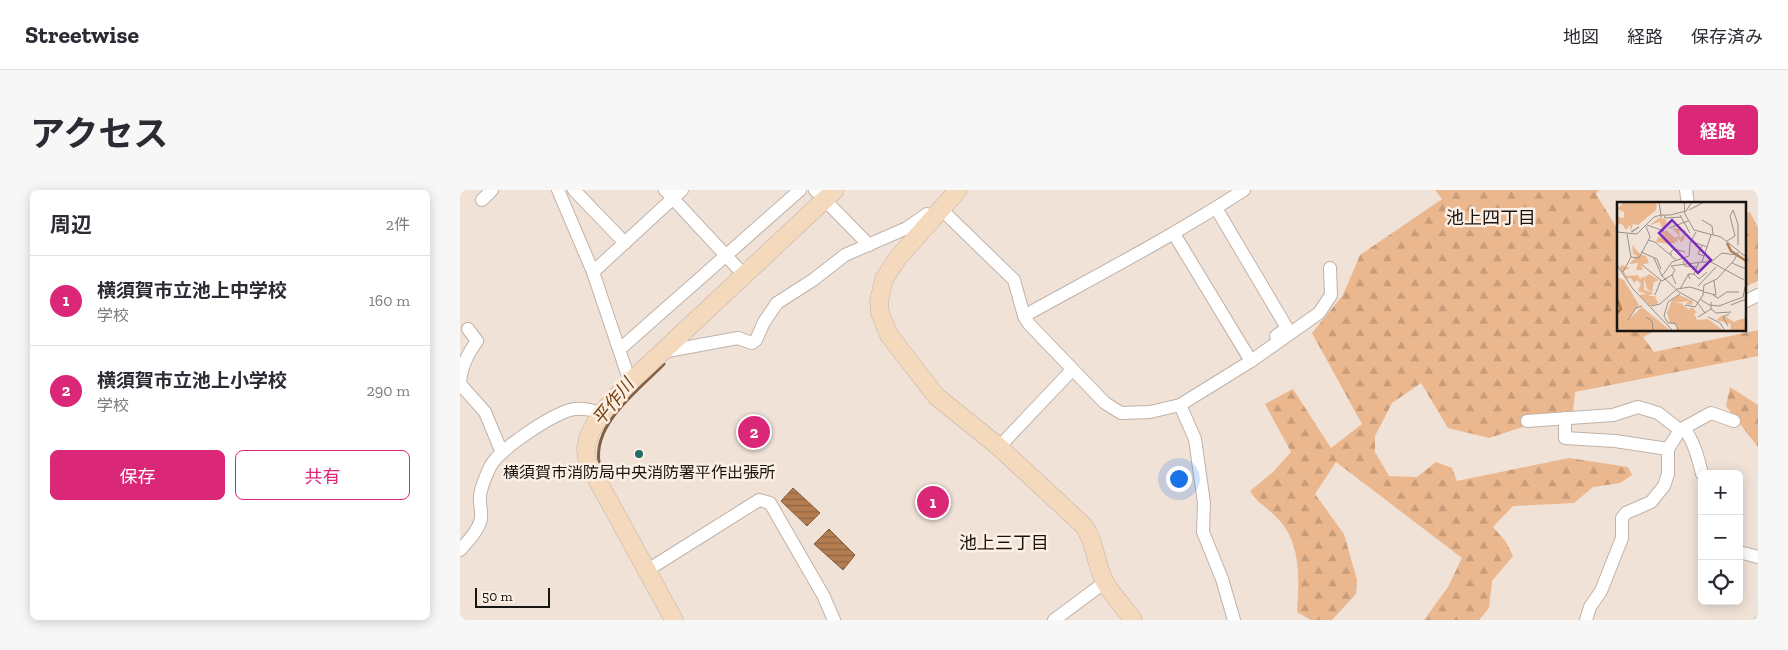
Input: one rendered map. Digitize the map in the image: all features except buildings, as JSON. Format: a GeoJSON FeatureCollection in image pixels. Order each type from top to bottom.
{"type":"FeatureCollection","features":[{"type":"Feature","properties":{"kind":"street"},"geometry":{"type":"LineString","coordinates":[[482,200],[492,190]]}},
{"type":"Feature","properties":{"kind":"street"},"geometry":{"type":"LineString","coordinates":[[574,190],[625,244]]}},
{"type":"Feature","properties":{"kind":"street"},"geometry":{"type":"LineString","coordinates":[[620,349],[800,190]]}},
{"type":"Feature","properties":{"kind":"street"},"geometry":{"type":"LineString","coordinates":[[958,190],[888,270],[880,289],[880,312],[889,335],[936,396],[999,447],[1084,526],[1093,543],[1097,563],[1105,582],[1133,620]]}},
{"type":"Feature","properties":{"kind":"street"},"geometry":{"type":"LineString","coordinates":[[1024,316],[1144,248],[1174,234],[1244,190]]}},
{"type":"Feature","properties":{"kind":"street"},"geometry":{"type":"LineString","coordinates":[[559,191],[593,272],[630,382]]}},
{"type":"Feature","properties":{"kind":"street"},"geometry":{"type":"LineString","coordinates":[[593,272],[625,244],[674,193],[744,275]]}},
{"type":"Feature","properties":{"kind":"street"},"geometry":{"type":"LineString","coordinates":[[674,620],[588,464],[586,448],[591,433],[603,414],[630,382],[744,275],[825,193],[869,245]]}},
{"type":"Feature","properties":{"kind":"street"},"geometry":{"type":"LineString","coordinates":[[1216,208],[1286,328],[1273,338],[1276,343]]}},
{"type":"Feature","properties":{"kind":"street"},"geometry":{"type":"LineString","coordinates":[[661,353],[738,338],[752,343],[756,340],[764,322],[777,304],[846,255],[907,228],[927,214],[938,213],[1014,280],[1024,316],[1105,404],[1121,414],[1150,412],[1180,405],[1251,361],[1319,313],[1331,295],[1330,268]]}},
{"type":"Feature","properties":{"kind":"street"},"geometry":{"type":"LineString","coordinates":[[1174,234],[1251,361]]}},
{"type":"Feature","properties":{"kind":"street"},"geometry":{"type":"LineString","coordinates":[[1746,301],[1758,294]]}},
{"type":"Feature","properties":{"kind":"street"},"geometry":{"type":"LineString","coordinates":[[468,329],[477,341],[467,355],[461,372],[460,384],[485,412],[502,452]]}},
{"type":"Feature","properties":{"kind":"street"},"geometry":{"type":"LineString","coordinates":[[999,447],[1072,370]]}},
{"type":"Feature","properties":{"kind":"street"},"geometry":{"type":"LineString","coordinates":[[1180,405],[1195,439],[1204,503],[1203,532],[1222,579],[1234,620]]}},
{"type":"Feature","properties":{"kind":"street"},"geometry":{"type":"LineString","coordinates":[[1527,421],[1614,415],[1638,407],[1658,413],[1690,436],[1701,470]]}},
{"type":"Feature","properties":{"kind":"street"},"geometry":{"type":"LineString","coordinates":[[460,550],[473,535],[481,519],[480,496],[484,481],[491,464],[502,452],[552,418],[570,410],[588,408],[603,414]]}},
{"type":"Feature","properties":{"kind":"street"},"geometry":{"type":"LineString","coordinates":[[1586,620],[1590,606],[1601,591],[1622,538],[1622,518],[1626,513],[1651,502],[1664,486],[1668,474],[1668,449],[1682,429],[1711,413],[1734,421]]}},
{"type":"Feature","properties":{"kind":"street"},"geometry":{"type":"LineString","coordinates":[[1566,418],[1565,438],[1615,441],[1668,449]]}},
{"type":"Feature","properties":{"kind":"street"},"geometry":{"type":"LineString","coordinates":[[646,570],[759,500],[770,503],[823,595],[834,620]]}},
{"type":"Feature","properties":{"kind":"street"},"geometry":{"type":"LineString","coordinates":[[1743,553],[1758,558]]}},
{"type":"Feature","properties":{"kind":"street"},"geometry":{"type":"LineString","coordinates":[[1054,620],[1105,582]]}},
{"type":"Feature","properties":{"kind":"green space"},"geometry":{"type":"Polygon","coordinates":[[[1435,190],[1599,190],[1596,194],[1617,228],[1617,331],[1655,331],[1643,337],[1654,352],[1758,330],[1758,356],[1575,392],[1573,411],[1489,438],[1448,428],[1421,383],[1392,403],[1375,436],[1375,452],[1389,476],[1417,477],[1436,462],[1452,468],[1457,481],[1569,458],[1628,467],[1632,475],[1620,483],[1593,487],[1574,503],[1513,506],[1493,527],[1506,542],[1513,556],[1492,581],[1489,608],[1479,620],[1424,620],[1448,587],[1462,558],[1336,462],[1315,494],[1344,534],[1357,580],[1356,594],[1332,620],[1311,620],[1297,612],[1298,574],[1295,550],[1291,539],[1277,518],[1250,491],[1273,472],[1291,452],[1265,404],[1293,389],[1331,448],[1362,424],[1312,333],[1343,295],[1360,255],[1442,199],[1435,190]]]}},
{"type":"Feature","properties":{"kind":"green space"},"geometry":{"type":"Polygon","coordinates":[[[1750,212],[1758,228],[1758,281],[1746,286],[1746,213],[1750,212]]]}},
{"type":"Feature","properties":{"kind":"green space"},"geometry":{"type":"Polygon","coordinates":[[[1730,387],[1758,405],[1758,447],[1726,406],[1730,387]]]}},
{"type":"Feature","properties":{"kind":"shaded area"},"geometry":{"type":"Polygon","coordinates":[[[793,488],[820,513],[807,526],[781,501],[793,488]]]}},
{"type":"Feature","properties":{"kind":"shaded area"},"geometry":{"type":"Polygon","coordinates":[[[829,529],[855,555],[843,570],[814,544],[829,529]]]}},
{"type":"Feature","properties":{"kind":"waterway","name":"平作川"},"geometry":{"type":"LineString","coordinates":[[599,462],[599,448],[603,434],[610,421],[631,396],[664,364]]}},
{"type":"Feature","properties":{"kind":"waterway"},"geometry":{"type":"LineString","coordinates":[[1755,620],[1758,617]]}},
{"type":"Feature","properties":{"kind":"place","name":"横須賀市立池上小学校"},"geometry":{"type":"Point","coordinates":[754,432]}},
{"type":"Feature","properties":{"kind":"place","name":"横須賀市消防局中央消防署平作出張所"},"geometry":{"type":"Point","coordinates":[639,454]}},
{"type":"Feature","properties":{"kind":"place","name":"横須賀市立池上中学校"},"geometry":{"type":"Point","coordinates":[933,502]}},
{"type":"Feature","properties":{"kind":"district","name":"池上四丁目"},"geometry":{"type":"Point","coordinates":[1491,218]}},
{"type":"Feature","properties":{"kind":"district","name":"池上三丁目"},"geometry":{"type":"Point","coordinates":[1004,543]}}]}
